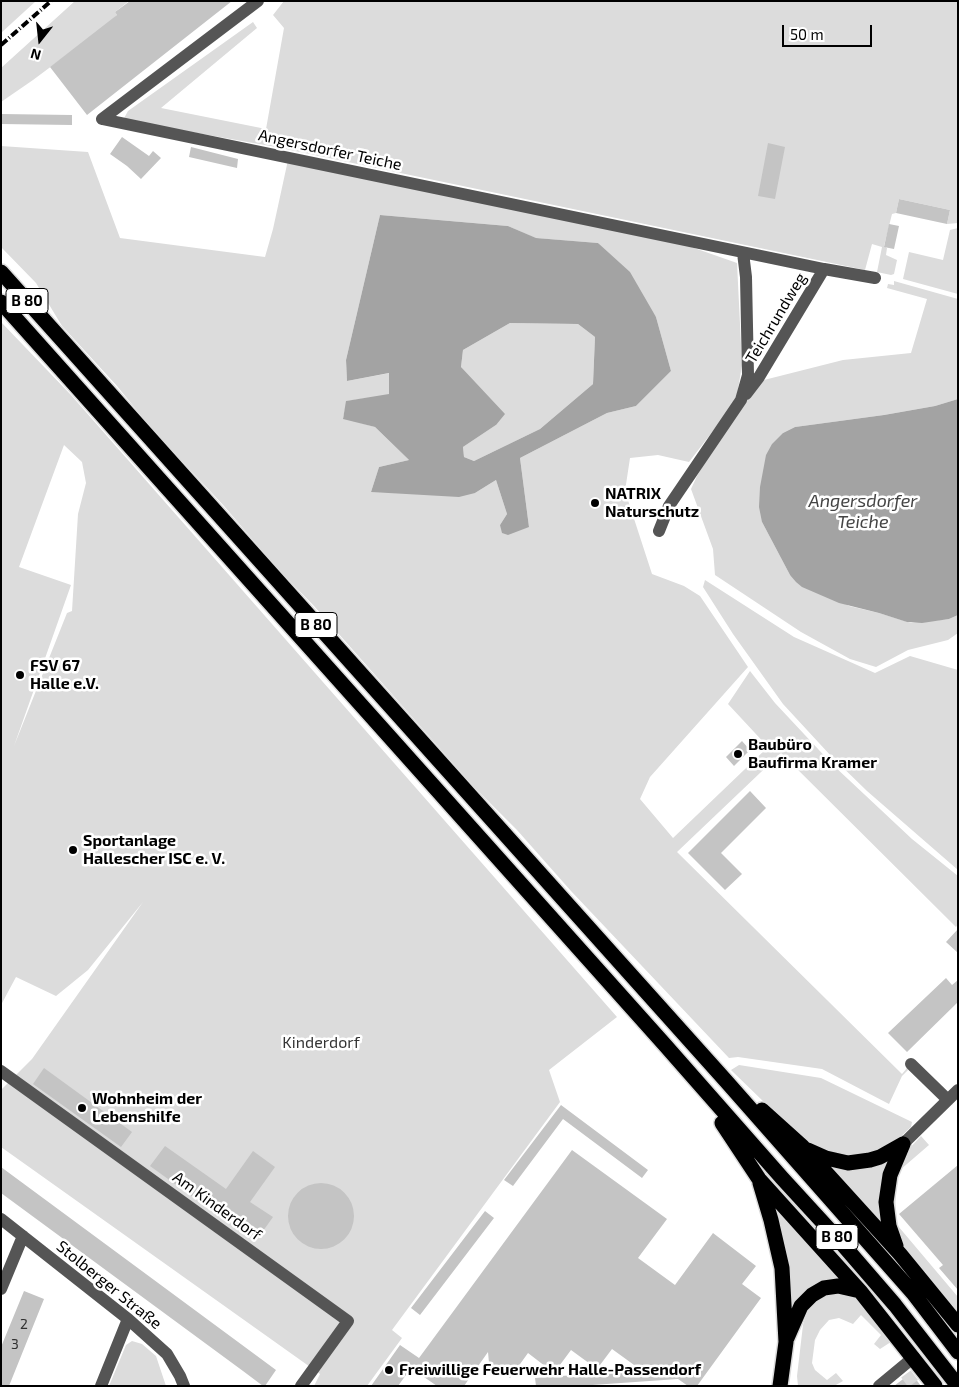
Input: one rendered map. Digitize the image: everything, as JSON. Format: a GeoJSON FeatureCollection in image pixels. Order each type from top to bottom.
{"type":"FeatureCollection","features":[{"type":"Feature","properties":{"kind":"highway","name":"B 80"},"geometry":{"type":"LineString","coordinates":[[1,272],[913,1293],[958,1352]]}},
{"type":"Feature","properties":{"kind":"highway","name":"B 80"},"geometry":{"type":"LineString","coordinates":[[1,302],[851,1253],[895,1305],[958,1386]]}},
{"type":"Feature","properties":{"kind":"highway"},"geometry":{"type":"LineString","coordinates":[[690,1074],[703,1097],[759,1179],[860,1291],[935,1386]]}},
{"type":"Feature","properties":{"kind":"highway"},"geometry":{"type":"LineString","coordinates":[[726,1082],[763,1110],[802,1146],[900,1254],[958,1324]]}},
{"type":"Feature","properties":{"kind":"highway"},"geometry":{"type":"LineString","coordinates":[[802,1146],[826,1158],[848,1162],[870,1160],[903,1144]]}},
{"type":"Feature","properties":{"kind":"highway"},"geometry":{"type":"LineString","coordinates":[[900,1254],[891,1233],[886,1202],[890,1175],[903,1144]]}},
{"type":"Feature","properties":{"kind":"highway"},"geometry":{"type":"LineString","coordinates":[[759,1179],[782,1268],[786,1342],[780,1386]]}},
{"type":"Feature","properties":{"kind":"highway"},"geometry":{"type":"LineString","coordinates":[[786,1342],[801,1306],[812,1295],[824,1288],[838,1286],[860,1291]]}},
{"type":"Feature","properties":{"kind":"street","name":"Angersdorfer Teiche"},"geometry":{"type":"LineString","coordinates":[[258,1],[102,119],[824,269]]}},
{"type":"Feature","properties":{"kind":"street"},"geometry":{"type":"LineString","coordinates":[[659,530],[669,506],[741,400],[748,375],[746,277],[743,252]]}},
{"type":"Feature","properties":{"kind":"street","name":"Teichrundweg"},"geometry":{"type":"LineString","coordinates":[[741,400],[759,377],[824,269],[875,278]]}},
{"type":"Feature","properties":{"kind":"street"},"geometry":{"type":"LineString","coordinates":[[911,1064],[948,1100]]}},
{"type":"Feature","properties":{"kind":"street","name":"Am Kinderdorf"},"geometry":{"type":"LineString","coordinates":[[1,1071],[348,1321],[301,1386]]}},
{"type":"Feature","properties":{"kind":"street"},"geometry":{"type":"LineString","coordinates":[[903,1144],[958,1090]]}},
{"type":"Feature","properties":{"kind":"street","name":"Stolberger Straße"},"geometry":{"type":"LineString","coordinates":[[1,1220],[128,1319],[167,1354],[184,1386]]}},
{"type":"Feature","properties":{"kind":"street"},"geometry":{"type":"LineString","coordinates":[[1,1289],[23,1236]]}},
{"type":"Feature","properties":{"kind":"street"},"geometry":{"type":"LineString","coordinates":[[100,1386],[128,1319]]}},
{"type":"Feature","properties":{"kind":"street"},"geometry":{"type":"LineString","coordinates":[[881,1385],[904,1371],[914,1357]]}},
{"type":"Feature","properties":{"kind":"green space"},"geometry":{"type":"Polygon","coordinates":[[[1,1],[36,1],[1,33],[1,1]]]}},
{"type":"Feature","properties":{"kind":"green space"},"geometry":{"type":"Polygon","coordinates":[[[75,1],[129,1],[115,12],[117,15],[96,33],[1,102],[1,68],[75,1]]]}},
{"type":"Feature","properties":{"kind":"green space"},"geometry":{"type":"Polygon","coordinates":[[[284,1],[958,1],[958,223],[947,224],[950,210],[899,199],[896,213],[892,214],[884,246],[887,248],[886,255],[897,260],[894,274],[891,275],[877,272],[882,247],[872,244],[865,270],[276,147],[123,120],[128,111],[253,22],[257,28],[161,108],[266,129],[284,28],[273,15],[284,1]]]}},
{"type":"Feature","properties":{"kind":"green space"},"geometry":{"type":"Polygon","coordinates":[[[1,146],[88,152],[120,238],[265,257],[288,160],[680,243],[737,263],[742,365],[736,401],[689,462],[658,455],[630,458],[625,491],[652,574],[684,586],[700,596],[748,667],[650,777],[640,799],[673,838],[768,747],[728,704],[750,671],[775,703],[833,765],[912,839],[958,876],[958,924],[956,927],[781,753],[677,852],[902,1074],[907,1068],[908,1070],[902,1076],[889,1104],[822,1069],[738,1057],[729,1058],[571,891],[517,830],[474,787],[314,606],[277,568],[224,506],[152,429],[117,386],[62,326],[36,283],[1,247],[1,146]],[[380,215],[346,360],[347,381],[390,373],[389,395],[347,401],[343,418],[375,427],[409,460],[379,467],[371,492],[475,493],[496,480],[507,514],[500,525],[529,527],[520,458],[607,413],[636,406],[671,371],[656,317],[598,243],[535,238],[508,226],[380,215]]]}},
{"type":"Feature","properties":{"kind":"green space"},"geometry":{"type":"Polygon","coordinates":[[[958,228],[958,294],[903,279],[909,252],[943,260],[950,230],[958,228]]]}},
{"type":"Feature","properties":{"kind":"green space"},"geometry":{"type":"Polygon","coordinates":[[[894,281],[958,299],[958,399],[935,406],[884,415],[795,427],[783,433],[762,522],[790,575],[849,606],[911,623],[949,619],[958,615],[958,633],[948,640],[908,650],[876,667],[850,659],[801,632],[715,575],[713,549],[691,489],[720,436],[760,381],[843,360],[911,353],[927,299],[887,288],[888,284],[894,285],[894,281]]]}},
{"type":"Feature","properties":{"kind":"green space","name":"Kinderdorf"},"geometry":{"type":"Polygon","coordinates":[[[1,322],[71,395],[617,1017],[549,1070],[560,1102],[392,1330],[402,1338],[367,1386],[314,1386],[320,1374],[1,1147],[1,1090],[32,1059],[143,902],[88,970],[56,996],[16,977],[1,1005],[1,322]],[[64,445],[19,567],[71,585],[14,746],[67,613],[72,611],[78,514],[86,483],[82,462],[64,445]]]}},
{"type":"Feature","properties":{"kind":"green space"},"geometry":{"type":"Polygon","coordinates":[[[510,323],[578,324],[595,337],[593,384],[540,429],[474,461],[464,457],[463,447],[496,425],[461,367],[463,350],[510,323]]]}},
{"type":"Feature","properties":{"kind":"green space"},"geometry":{"type":"Polygon","coordinates":[[[705,580],[794,637],[875,673],[910,656],[958,670],[958,870],[867,791],[831,756],[783,704],[733,634],[703,587],[705,580]]]}},
{"type":"Feature","properties":{"kind":"green space"},"geometry":{"type":"Polygon","coordinates":[[[739,1065],[821,1078],[912,1122],[911,1127],[896,1141],[875,1154],[840,1157],[803,1140],[731,1070],[739,1065]]]}},
{"type":"Feature","properties":{"kind":"green space"},"geometry":{"type":"Polygon","coordinates":[[[921,1136],[929,1145],[900,1170],[896,1186],[895,1213],[898,1226],[958,1297],[958,1316],[909,1256],[898,1238],[891,1193],[906,1152],[921,1136]]]}},
{"type":"Feature","properties":{"kind":"green space"},"geometry":{"type":"Polygon","coordinates":[[[892,1156],[885,1229],[825,1163],[892,1156]]]}},
{"type":"Feature","properties":{"kind":"green space"},"geometry":{"type":"Polygon","coordinates":[[[772,1201],[845,1281],[838,1281],[793,1321],[772,1201]]]}},
{"type":"Feature","properties":{"kind":"green space"},"geometry":{"type":"Polygon","coordinates":[[[832,1292],[854,1296],[894,1340],[880,1349],[874,1344],[881,1335],[861,1315],[853,1324],[839,1318],[829,1320],[820,1330],[815,1340],[812,1363],[815,1370],[827,1380],[836,1373],[843,1381],[834,1386],[798,1386],[797,1376],[803,1325],[808,1308],[814,1301],[832,1292]]]}},
{"type":"Feature","properties":{"kind":"green space"},"geometry":{"type":"Polygon","coordinates":[[[132,1341],[142,1344],[156,1356],[166,1386],[109,1386],[126,1345],[132,1341]]]}},
{"type":"Feature","properties":{"kind":"water"},"geometry":{"type":"Polygon","coordinates":[[[380,215],[508,226],[536,238],[598,243],[630,272],[656,317],[671,371],[636,406],[607,413],[520,458],[529,527],[508,535],[502,533],[500,525],[507,514],[496,480],[475,493],[459,497],[371,492],[379,467],[409,460],[375,427],[343,419],[346,401],[389,394],[389,373],[347,381],[346,360],[380,215]],[[510,323],[463,350],[461,367],[505,414],[496,425],[463,447],[464,457],[474,461],[540,429],[593,384],[595,337],[578,324],[510,323]]]}},
{"type":"Feature","properties":{"kind":"water","name":"Angersdorfer Teiche"},"geometry":{"type":"Polygon","coordinates":[[[958,399],[958,615],[949,619],[922,623],[907,622],[839,603],[802,587],[796,582],[790,575],[762,522],[759,507],[760,487],[766,455],[772,444],[783,433],[795,427],[884,415],[935,406],[958,399]]]}},
{"type":"Feature","properties":{"kind":"building"},"geometry":{"type":"Polygon","coordinates":[[[130,1],[232,1],[87,115],[50,67],[117,15],[115,12],[130,1]]]}},
{"type":"Feature","properties":{"kind":"building"},"geometry":{"type":"Polygon","coordinates":[[[1,114],[72,115],[72,125],[1,124],[1,114]]]}},
{"type":"Feature","properties":{"kind":"building"},"geometry":{"type":"Polygon","coordinates":[[[122,137],[149,156],[153,151],[161,158],[141,179],[110,154],[122,137]]]}},
{"type":"Feature","properties":{"kind":"building"},"geometry":{"type":"Polygon","coordinates":[[[768,143],[785,147],[775,199],[758,196],[768,143]]]}},
{"type":"Feature","properties":{"kind":"building"},"geometry":{"type":"Polygon","coordinates":[[[191,147],[238,159],[237,168],[189,157],[191,147]]]}},
{"type":"Feature","properties":{"kind":"building"},"geometry":{"type":"Polygon","coordinates":[[[899,199],[950,210],[947,224],[896,213],[899,199]]]}},
{"type":"Feature","properties":{"kind":"building"},"geometry":{"type":"Polygon","coordinates":[[[889,224],[899,226],[894,249],[884,247],[889,224]]]}},
{"type":"Feature","properties":{"kind":"building","name":"Baubüro Baufirma Kramer"},"geometry":{"type":"Polygon","coordinates":[[[742,741],[750,750],[734,766],[726,757],[742,741]]]}},
{"type":"Feature","properties":{"kind":"building"},"geometry":{"type":"Polygon","coordinates":[[[750,791],[766,808],[721,853],[742,874],[725,890],[688,853],[750,791]]]}},
{"type":"Feature","properties":{"kind":"building"},"geometry":{"type":"Polygon","coordinates":[[[958,929],[958,953],[946,942],[958,929]]]}},
{"type":"Feature","properties":{"kind":"building"},"geometry":{"type":"Polygon","coordinates":[[[946,978],[952,985],[958,980],[958,1002],[907,1052],[888,1033],[946,978]]]}},
{"type":"Feature","properties":{"kind":"building","name":"Wohnheim der Lebenshilfe"},"geometry":{"type":"Polygon","coordinates":[[[44,1068],[132,1132],[121,1147],[33,1084],[44,1068]]]}},
{"type":"Feature","properties":{"kind":"building"},"geometry":{"type":"Polygon","coordinates":[[[561,1105],[648,1170],[642,1178],[563,1119],[513,1186],[504,1180],[561,1105]]]}},
{"type":"Feature","properties":{"kind":"building"},"geometry":{"type":"Polygon","coordinates":[[[165,1146],[226,1189],[253,1151],[275,1167],[250,1202],[273,1217],[258,1238],[214,1207],[211,1210],[150,1166],[165,1146]]]}},
{"type":"Feature","properties":{"kind":"building"},"geometry":{"type":"Polygon","coordinates":[[[572,1150],[667,1219],[638,1258],[675,1285],[713,1233],[756,1266],[742,1284],[761,1298],[697,1386],[688,1386],[678,1379],[578,1386],[536,1386],[535,1378],[641,1370],[612,1349],[597,1369],[571,1350],[554,1373],[528,1353],[510,1378],[489,1363],[488,1352],[464,1386],[437,1386],[411,1368],[398,1386],[371,1386],[400,1345],[419,1358],[572,1150]]]}},
{"type":"Feature","properties":{"kind":"building"},"geometry":{"type":"Polygon","coordinates":[[[958,1165],[958,1290],[939,1268],[943,1265],[899,1214],[958,1165]]]}},
{"type":"Feature","properties":{"kind":"building"},"geometry":{"type":"Polygon","coordinates":[[[1,1167],[276,1370],[265,1386],[1,1193],[1,1167]]]}},
{"type":"Feature","properties":{"kind":"building"},"geometry":{"type":"Polygon","coordinates":[[[314,1183],[328,1183],[340,1188],[349,1197],[354,1209],[352,1229],[345,1240],[328,1249],[314,1249],[302,1244],[293,1235],[288,1223],[288,1209],[293,1197],[302,1188],[314,1183]]]}},
{"type":"Feature","properties":{"kind":"building"},"geometry":{"type":"Polygon","coordinates":[[[485,1211],[494,1218],[420,1315],[411,1308],[485,1211]]]}},
{"type":"Feature","properties":{"kind":"building"},"geometry":{"type":"Polygon","coordinates":[[[24,1291],[44,1299],[9,1386],[1,1386],[1,1347],[24,1291]]]}},
{"type":"Feature","properties":{"kind":"building"},"geometry":{"type":"Polygon","coordinates":[[[911,1373],[921,1386],[894,1386],[911,1373]]]}},
{"type":"Feature","properties":{"kind":"tunnel"},"geometry":{"type":"LineString","coordinates":[[906,1374],[915,1386]]}},
{"type":"Feature","properties":{"kind":"railway"},"geometry":{"type":"LineString","coordinates":[[1,45],[51,1]]}},
{"type":"Feature","properties":{"kind":"place","name":"NATRIX Naturschutz"},"geometry":{"type":"Point","coordinates":[595,503]}},
{"type":"Feature","properties":{"kind":"place","name":"FSV 67 Halle e.V."},"geometry":{"type":"Point","coordinates":[20,675]}},
{"type":"Feature","properties":{"kind":"place","name":"Baubüro Baufirma Kramer"},"geometry":{"type":"Point","coordinates":[738,754]}},
{"type":"Feature","properties":{"kind":"place","name":"Sportanlage Hallescher ISC e. V."},"geometry":{"type":"Point","coordinates":[73,850]}},
{"type":"Feature","properties":{"kind":"place","name":"Wohnheim der Lebenshilfe"},"geometry":{"type":"Point","coordinates":[82,1108]}},
{"type":"Feature","properties":{"kind":"place","name":"Freiwillige Feuerwehr Halle-Passendorf"},"geometry":{"type":"Point","coordinates":[389,1370]}}]}
